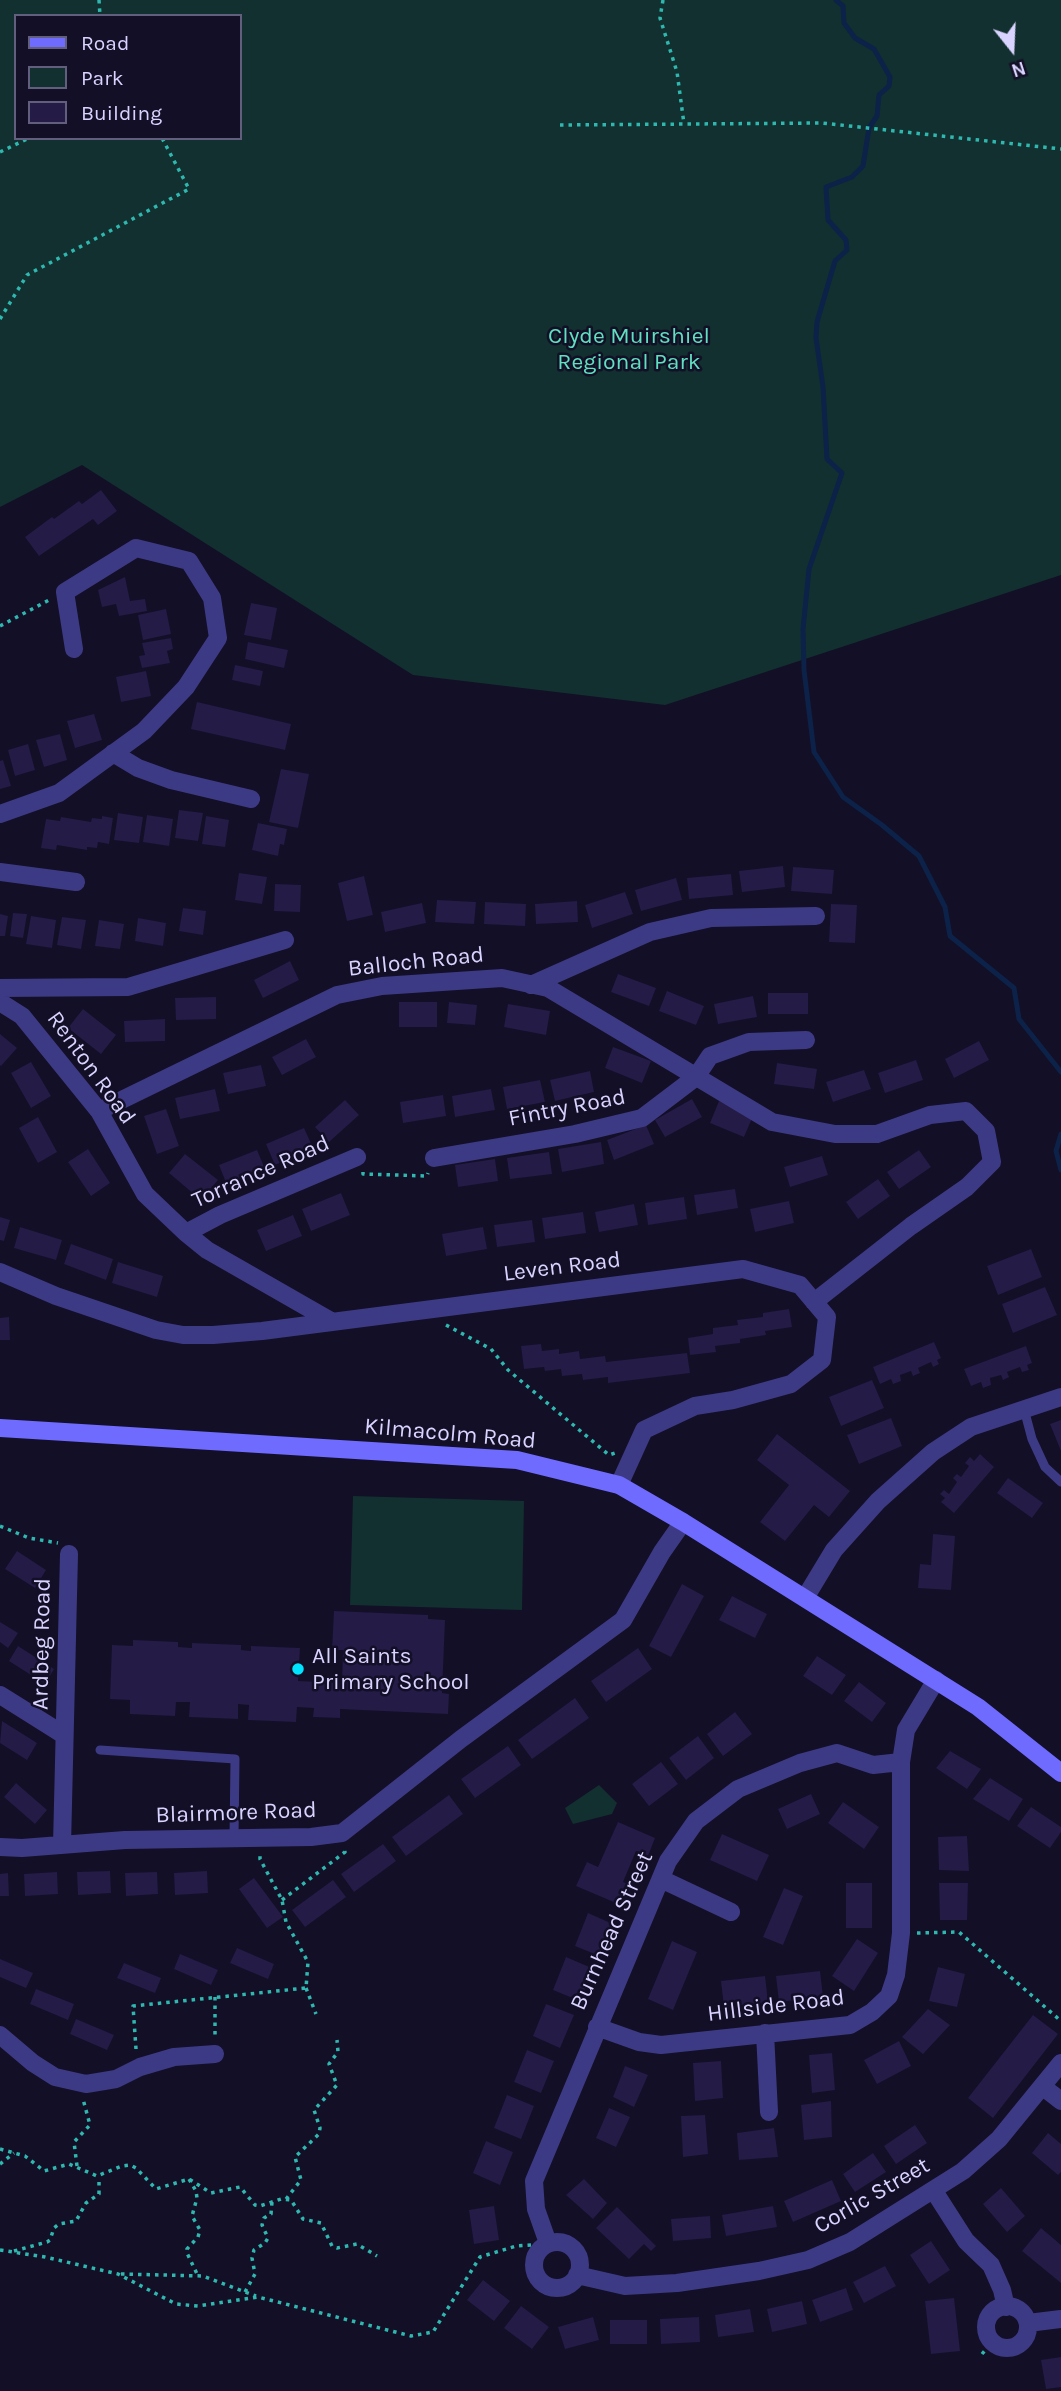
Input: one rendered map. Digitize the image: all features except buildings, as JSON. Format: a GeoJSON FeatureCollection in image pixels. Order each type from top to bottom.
{"type":"FeatureCollection","features":[{"type":"Feature","properties":{"kind":"main road","name":"Kilmacolm Road"},"geometry":{"type":"LineString","coordinates":[[0,1428],[517,1460],[619,1486],[683,1522],[978,1707],[1061,1773]]}},
{"type":"Feature","properties":{"kind":"street"},"geometry":{"type":"LineString","coordinates":[[0,814],[59,793],[144,731],[186,687],[218,638],[212,598],[189,561],[136,548],[65,592],[74,649]]}},
{"type":"Feature","properties":{"kind":"street"},"geometry":{"type":"LineString","coordinates":[[113,753],[138,768],[171,780],[251,799]]}},
{"type":"Feature","properties":{"kind":"street"},"geometry":{"type":"LineString","coordinates":[[0,872],[76,882]]}},
{"type":"Feature","properties":{"kind":"street"},"geometry":{"type":"LineString","coordinates":[[531,985],[650,932],[711,918],[816,916]]}},
{"type":"Feature","properties":{"kind":"street"},"geometry":{"type":"LineString","coordinates":[[0,988],[128,987],[285,940]]}},
{"type":"Feature","properties":{"kind":"street","name":"Balloch Road"},"geometry":{"type":"LineString","coordinates":[[99,1111],[337,995],[382,986],[502,978],[548,988],[772,1122],[835,1134],[877,1134],[930,1115],[966,1111],[986,1131],[992,1162],[967,1187],[911,1226],[814,1302]]}},
{"type":"Feature","properties":{"kind":"street","name":"Renton Road"},"geometry":{"type":"LineString","coordinates":[[0,1003],[22,1016],[99,1111],[145,1194],[207,1250],[331,1321]]}},
{"type":"Feature","properties":{"kind":"street"},"geometry":{"type":"LineString","coordinates":[[696,1077],[710,1056],[749,1042],[806,1040]]}},
{"type":"Feature","properties":{"kind":"street","name":"Fintry Road"},"geometry":{"type":"LineString","coordinates":[[434,1158],[575,1134],[642,1118],[696,1077]]}},
{"type":"Feature","properties":{"kind":"street","name":"Torrance Road"},"geometry":{"type":"LineString","coordinates":[[186,1233],[220,1214],[357,1157]]}},
{"type":"Feature","properties":{"kind":"street","name":"Leven Road"},"geometry":{"type":"LineString","coordinates":[[0,1272],[56,1296],[156,1330],[183,1335],[262,1331],[743,1269],[800,1285],[814,1302]]}},
{"type":"Feature","properties":{"kind":"street"},"geometry":{"type":"LineString","coordinates":[[619,1486],[644,1430],[695,1406],[733,1400],[792,1384],[822,1360],[827,1317],[814,1302]]}},
{"type":"Feature","properties":{"kind":"street"},"geometry":{"type":"LineString","coordinates":[[804,1598],[834,1550],[878,1501],[933,1451],[971,1427],[1061,1396]]}},
{"type":"Feature","properties":{"kind":"street","name":"Blairmore Road"},"geometry":{"type":"LineString","coordinates":[[0,1847],[125,1840],[311,1837],[339,1833],[623,1620],[662,1552],[683,1522]]}},
{"type":"Feature","properties":{"kind":"street","name":"Ardbeg Road"},"geometry":{"type":"LineString","coordinates":[[61,1845],[69,1554]]}},
{"type":"Feature","properties":{"kind":"street"},"geometry":{"type":"LineString","coordinates":[[901,1762],[905,1730],[936,1680]]}},
{"type":"Feature","properties":{"kind":"street","name":"Ardbeg Road"},"geometry":{"type":"LineString","coordinates":[[0,1695],[64,1735]]}},
{"type":"Feature","properties":{"kind":"street","name":"Burnhead Street"},"geometry":{"type":"LineString","coordinates":[[548,2243],[536,2209],[534,2181],[667,1861],[696,1821],[738,1789],[800,1763],[837,1753],[873,1765],[901,1762]]}},
{"type":"Feature","properties":{"kind":"street","name":"Hillside Road"},"geometry":{"type":"LineString","coordinates":[[597,2027],[639,2042],[661,2045],[850,2025],[872,2012],[889,1996],[896,1975],[901,1933],[901,1762]]}},
{"type":"Feature","properties":{"kind":"street"},"geometry":{"type":"LineString","coordinates":[[661,1879],[731,1912]]}},
{"type":"Feature","properties":{"kind":"street"},"geometry":{"type":"LineString","coordinates":[[765,2033],[769,2112]]}},
{"type":"Feature","properties":{"kind":"street"},"geometry":{"type":"LineString","coordinates":[[0,2035],[33,2063],[55,2077],[86,2084],[116,2079],[137,2068],[174,2057],[215,2054]]}},
{"type":"Feature","properties":{"kind":"street","name":"Corlic Street"},"geometry":{"type":"LineString","coordinates":[[577,2275],[625,2286],[677,2283],[759,2271],[807,2260],[850,2242],[963,2171],[999,2139],[1061,2063]]}},
{"type":"Feature","properties":{"kind":"street"},"geometry":{"type":"LineString","coordinates":[[1043,2087],[1061,2101]]}},
{"type":"Feature","properties":{"kind":"street"},"geometry":{"type":"LineString","coordinates":[[934,2191],[966,2241],[991,2265],[1006,2306]]}},
{"type":"Feature","properties":{"kind":"street"},"geometry":{"type":"LineString","coordinates":[[548,2243],[564,2243],[576,2252],[580,2267],[577,2275],[573,2281],[560,2287],[546,2285],[540,2281],[534,2261],[541,2247],[548,2243]]}},
{"type":"Feature","properties":{"kind":"street"},"geometry":{"type":"LineString","coordinates":[[1006,2306],[1020,2310],[1028,2323],[1026,2338],[1016,2347],[987,2348],[989,2317],[993,2311],[1006,2306]]}},
{"type":"Feature","properties":{"kind":"street"},"geometry":{"type":"LineString","coordinates":[[1028,2323],[1061,2319]]}},
{"type":"Feature","properties":{"kind":"lane"},"geometry":{"type":"LineString","coordinates":[[1024,1409],[1032,1439],[1045,1467],[1061,1482]]}},
{"type":"Feature","properties":{"kind":"lane"},"geometry":{"type":"LineString","coordinates":[[100,1750],[235,1759],[234,1838]]}},
{"type":"Feature","properties":{"kind":"path"},"geometry":{"type":"LineString","coordinates":[[663,0],[660,18],[677,72],[684,124]]}},
{"type":"Feature","properties":{"kind":"path"},"geometry":{"type":"LineString","coordinates":[[560,125],[822,123],[1061,149]]}},
{"type":"Feature","properties":{"kind":"path"},"geometry":{"type":"LineString","coordinates":[[0,152],[25,140]]}},
{"type":"Feature","properties":{"kind":"path"},"geometry":{"type":"LineString","coordinates":[[0,319],[27,275],[189,189],[163,140]]}},
{"type":"Feature","properties":{"kind":"path"},"geometry":{"type":"LineString","coordinates":[[0,626],[65,592]]}},
{"type":"Feature","properties":{"kind":"path"},"geometry":{"type":"LineString","coordinates":[[357,1157],[363,1174],[427,1176],[434,1158]]}},
{"type":"Feature","properties":{"kind":"path"},"geometry":{"type":"LineString","coordinates":[[430,1309],[448,1327],[491,1349],[508,1370],[608,1455],[637,1446]]}},
{"type":"Feature","properties":{"kind":"path"},"geometry":{"type":"LineString","coordinates":[[0,1526],[29,1538],[60,1543],[69,1554]]}},
{"type":"Feature","properties":{"kind":"path"},"geometry":{"type":"LineString","coordinates":[[282,1900],[345,1852],[339,1833]]}},
{"type":"Feature","properties":{"kind":"path"},"geometry":{"type":"LineString","coordinates":[[261,1838],[260,1859],[282,1900],[286,1922],[308,1962],[306,1988],[316,2014]]}},
{"type":"Feature","properties":{"kind":"path"},"geometry":{"type":"LineString","coordinates":[[901,1933],[959,1932],[1061,2021]]}},
{"type":"Feature","properties":{"kind":"path"},"geometry":{"type":"LineString","coordinates":[[137,2068],[133,2006],[306,1988]]}},
{"type":"Feature","properties":{"kind":"path"},"geometry":{"type":"LineString","coordinates":[[215,1997],[215,2054]]}},
{"type":"Feature","properties":{"kind":"path"},"geometry":{"type":"LineString","coordinates":[[0,2149],[25,2157],[44,2171],[69,2164],[90,2175],[99,2176],[130,2165],[156,2189],[189,2179],[211,2193],[240,2187],[255,2206],[286,2199],[301,2179],[295,2157],[319,2134],[320,2128],[314,2110],[337,2085],[329,2064],[338,2052],[337,2040]]}},
{"type":"Feature","properties":{"kind":"path"},"geometry":{"type":"LineString","coordinates":[[77,2166],[74,2142],[90,2124],[83,2096],[106,2080]]}},
{"type":"Feature","properties":{"kind":"path"},"geometry":{"type":"LineString","coordinates":[[0,2164],[14,2153]]}},
{"type":"Feature","properties":{"kind":"path"},"geometry":{"type":"LineString","coordinates":[[12,2252],[47,2242],[59,2224],[76,2221],[86,2203],[99,2194],[99,2176]]}},
{"type":"Feature","properties":{"kind":"path"},"geometry":{"type":"LineString","coordinates":[[189,2179],[197,2198],[192,2216],[200,2230],[187,2253],[198,2276]]}},
{"type":"Feature","properties":{"kind":"path"},"geometry":{"type":"LineString","coordinates":[[286,2199],[295,2204],[303,2220],[321,2222],[332,2246],[337,2248],[357,2244],[377,2256]]}},
{"type":"Feature","properties":{"kind":"path"},"geometry":{"type":"LineString","coordinates":[[245,2292],[256,2274],[252,2258],[254,2250],[268,2238],[262,2225],[264,2218],[271,2214],[272,2202]]}},
{"type":"Feature","properties":{"kind":"path"},"geometry":{"type":"LineString","coordinates":[[0,2250],[45,2257],[118,2274],[198,2276],[258,2297],[411,2336],[433,2332],[480,2257],[516,2246],[548,2243]]}},
{"type":"Feature","properties":{"kind":"path"},"geometry":{"type":"LineString","coordinates":[[118,2274],[176,2304],[198,2306],[258,2297]]}},
{"type":"Feature","properties":{"kind":"green space","name":"Clyde Muirshiel Regional Park"},"geometry":{"type":"Polygon","coordinates":[[[0,0],[1061,0],[1061,575],[665,705],[413,675],[82,465],[0,507],[0,0]]]}},
{"type":"Feature","properties":{"kind":"green space"},"geometry":{"type":"Polygon","coordinates":[[[353,1496],[524,1501],[522,1610],[350,1605],[353,1496]]]}},
{"type":"Feature","properties":{"kind":"green space"},"geometry":{"type":"Polygon","coordinates":[[[599,1785],[617,1803],[612,1814],[573,1824],[565,1808],[599,1785]]]}},
{"type":"Feature","properties":{"kind":"waterway"},"geometry":{"type":"LineString","coordinates":[[836,0],[843,6],[844,23],[855,38],[874,49],[890,77],[889,86],[879,95],[877,116],[869,128],[863,166],[852,177],[826,187],[828,220],[846,240],[847,250],[835,261],[817,322],[816,338],[823,387],[827,459],[842,473],[809,569],[803,629],[804,670],[814,752],[843,797],[919,856],[945,907],[950,936],[1014,988],[1019,1019],[1061,1072]]}},
{"type":"Feature","properties":{"kind":"waterway"},"geometry":{"type":"LineString","coordinates":[[1061,1134],[1056,1151],[1061,1170]]}},
{"type":"Feature","properties":{"kind":"place","name":"All Saints Primary School"},"geometry":{"type":"Point","coordinates":[298,1669]}}]}
